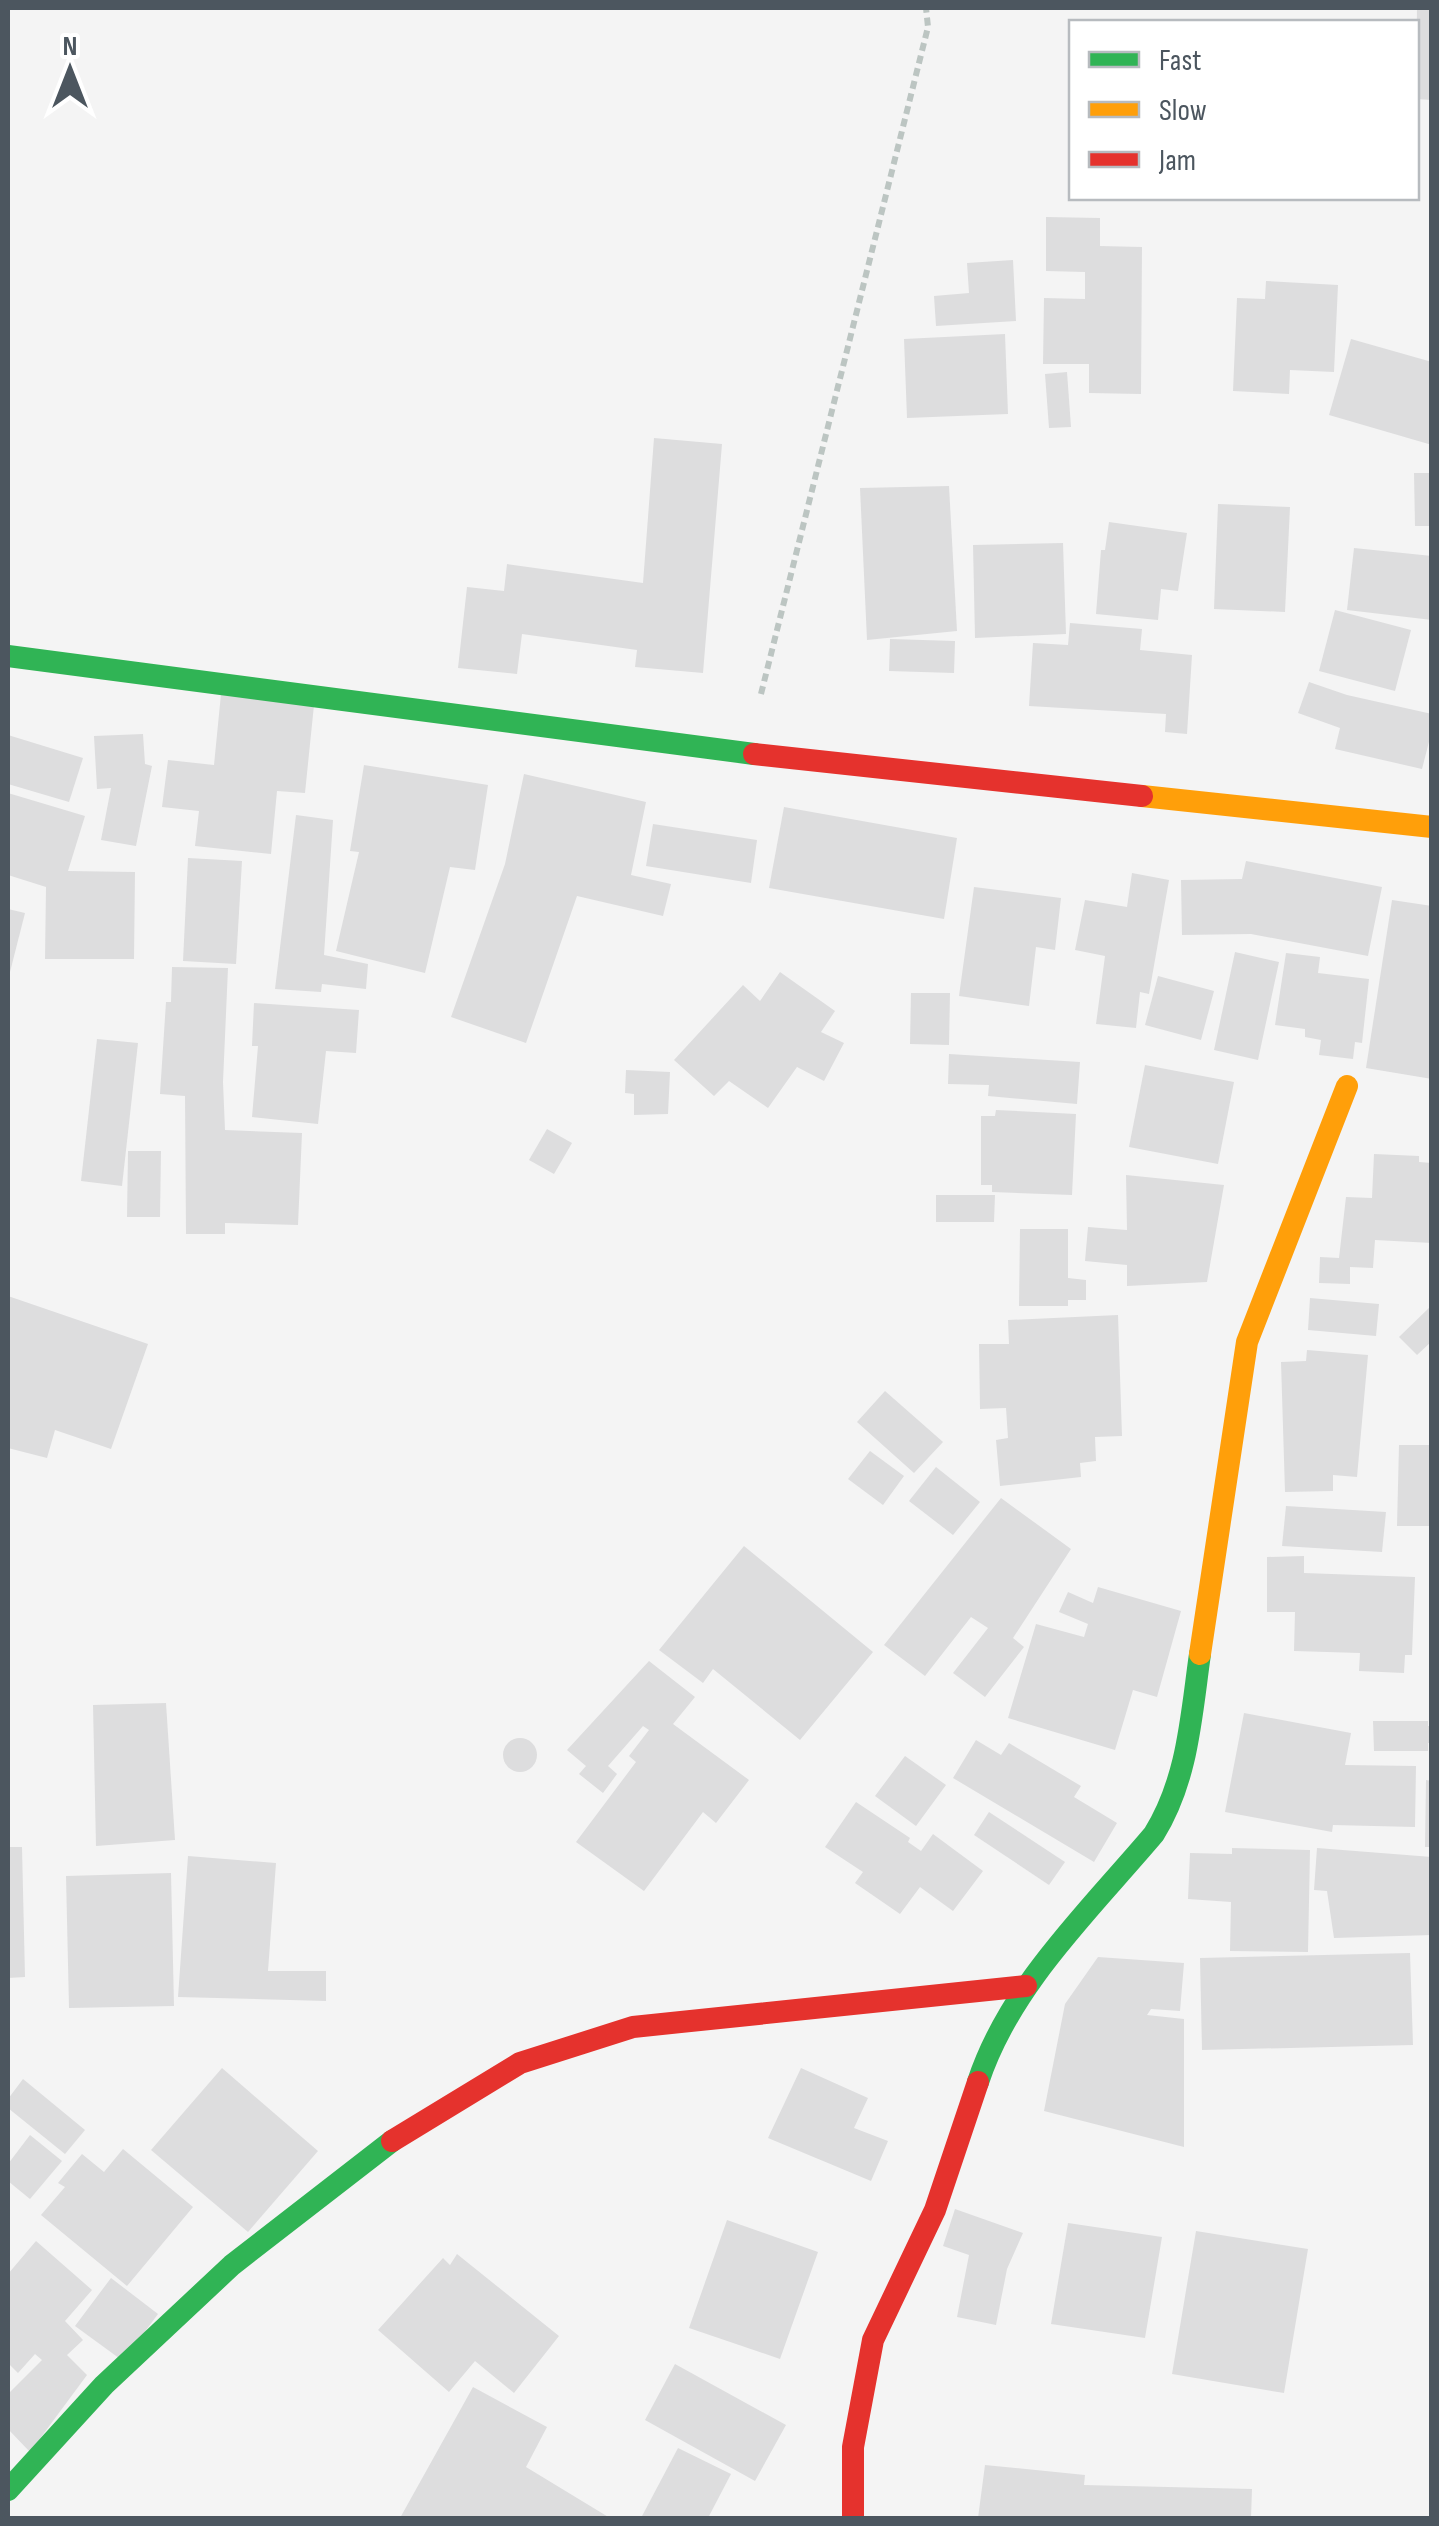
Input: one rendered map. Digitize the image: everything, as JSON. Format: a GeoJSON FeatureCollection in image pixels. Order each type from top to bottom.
{"type":"FeatureCollection","features":[{"type":"Feature","properties":{"kind":"street"},"geometry":{"type":"LineString","coordinates":[[8,656],[746,753],[1432,827]]}},
{"type":"Feature","properties":{"kind":"street"},"geometry":{"type":"LineString","coordinates":[[853,2518],[853,2447],[873,2340],[935,2210],[987,2055],[1026,1986],[1154,1834],[1170,1808],[1182,1774],[1247,1342],[1347,1086]]}},
{"type":"Feature","properties":{"kind":"street"},"geometry":{"type":"LineString","coordinates":[[8,2490],[104,2384],[232,2264],[400,2134],[520,2062],[633,2027],[1026,1986]]}},
{"type":"Feature","properties":{"kind":"path"},"geometry":{"type":"LineString","coordinates":[[746,753],[928,27],[926,8]]}},
{"type":"Feature","properties":{"kind":"building"},"geometry":{"type":"Polygon","coordinates":[[[1417,8],[1432,8],[1432,100],[1419,99],[1417,8]]]}},
{"type":"Feature","properties":{"kind":"building"},"geometry":{"type":"Polygon","coordinates":[[[1046,217],[1100,218],[1100,246],[1142,247],[1141,394],[1089,393],[1089,364],[1043,364],[1044,298],[1085,299],[1085,272],[1046,271],[1046,217]]]}},
{"type":"Feature","properties":{"kind":"building"},"geometry":{"type":"Polygon","coordinates":[[[1013,260],[1016,321],[936,326],[934,296],[969,293],[967,263],[1013,260]]]}},
{"type":"Feature","properties":{"kind":"building"},"geometry":{"type":"Polygon","coordinates":[[[1266,281],[1338,285],[1334,372],[1290,370],[1289,394],[1233,391],[1237,298],[1265,299],[1266,281]]]}},
{"type":"Feature","properties":{"kind":"building"},"geometry":{"type":"Polygon","coordinates":[[[1005,334],[1008,414],[907,418],[904,339],[1005,334]]]}},
{"type":"Feature","properties":{"kind":"building"},"geometry":{"type":"Polygon","coordinates":[[[1351,339],[1432,362],[1432,445],[1329,415],[1351,339]]]}},
{"type":"Feature","properties":{"kind":"building"},"geometry":{"type":"Polygon","coordinates":[[[1067,372],[1071,427],[1049,428],[1045,374],[1067,372]]]}},
{"type":"Feature","properties":{"kind":"building"},"geometry":{"type":"Polygon","coordinates":[[[654,438],[722,444],[703,673],[635,667],[637,650],[522,634],[517,674],[458,668],[467,587],[504,591],[507,564],[643,583],[654,438]]]}},
{"type":"Feature","properties":{"kind":"building"},"geometry":{"type":"Polygon","coordinates":[[[1414,473],[1432,473],[1432,526],[1415,526],[1414,473]]]}},
{"type":"Feature","properties":{"kind":"building"},"geometry":{"type":"Polygon","coordinates":[[[949,486],[957,631],[867,640],[860,488],[949,486]]]}},
{"type":"Feature","properties":{"kind":"building"},"geometry":{"type":"Polygon","coordinates":[[[1218,504],[1290,507],[1285,612],[1214,609],[1218,504]]]}},
{"type":"Feature","properties":{"kind":"building"},"geometry":{"type":"Polygon","coordinates":[[[1109,522],[1187,533],[1178,591],[1161,589],[1158,620],[1096,614],[1101,550],[1105,550],[1109,522]]]}},
{"type":"Feature","properties":{"kind":"building"},"geometry":{"type":"Polygon","coordinates":[[[1063,543],[1066,634],[975,638],[973,545],[1063,543]]]}},
{"type":"Feature","properties":{"kind":"building"},"geometry":{"type":"Polygon","coordinates":[[[1354,548],[1432,556],[1432,620],[1347,610],[1354,548]]]}},
{"type":"Feature","properties":{"kind":"building"},"geometry":{"type":"Polygon","coordinates":[[[1335,610],[1411,630],[1395,691],[1319,671],[1335,610]]]}},
{"type":"Feature","properties":{"kind":"building"},"geometry":{"type":"Polygon","coordinates":[[[1070,623],[1142,629],[1140,650],[1192,655],[1187,734],[1165,732],[1166,714],[1029,706],[1033,643],[1068,645],[1070,623]]]}},
{"type":"Feature","properties":{"kind":"building"},"geometry":{"type":"Polygon","coordinates":[[[890,639],[955,641],[954,673],[889,671],[890,639]]]}},
{"type":"Feature","properties":{"kind":"building"},"geometry":{"type":"Polygon","coordinates":[[[1309,682],[1347,695],[1432,714],[1422,769],[1335,749],[1340,728],[1298,713],[1309,682]]]}},
{"type":"Feature","properties":{"kind":"building"},"geometry":{"type":"Polygon","coordinates":[[[221,694],[314,705],[305,793],[277,791],[271,854],[195,846],[199,811],[162,807],[168,760],[214,765],[221,694]]]}},
{"type":"Feature","properties":{"kind":"building"},"geometry":{"type":"Polygon","coordinates":[[[143,734],[145,764],[152,766],[136,846],[101,840],[111,788],[97,789],[94,736],[143,734]]]}},
{"type":"Feature","properties":{"kind":"building"},"geometry":{"type":"Polygon","coordinates":[[[8,735],[83,758],[69,802],[8,784],[8,735]]]}},
{"type":"Feature","properties":{"kind":"building"},"geometry":{"type":"Polygon","coordinates":[[[364,765],[488,785],[475,870],[450,867],[425,973],[336,951],[359,852],[350,851],[364,765]]]}},
{"type":"Feature","properties":{"kind":"building"},"geometry":{"type":"Polygon","coordinates":[[[524,774],[646,802],[631,875],[671,884],[663,916],[577,896],[526,1043],[451,1017],[505,864],[524,774]]]}},
{"type":"Feature","properties":{"kind":"building"},"geometry":{"type":"Polygon","coordinates":[[[8,793],[85,816],[68,871],[135,872],[134,959],[45,959],[46,887],[8,875],[8,793]]]}},
{"type":"Feature","properties":{"kind":"building"},"geometry":{"type":"Polygon","coordinates":[[[784,807],[957,838],[944,919],[769,888],[784,807]]]}},
{"type":"Feature","properties":{"kind":"building"},"geometry":{"type":"Polygon","coordinates":[[[296,815],[333,820],[324,955],[368,964],[366,989],[322,984],[321,992],[275,989],[296,815]]]}},
{"type":"Feature","properties":{"kind":"building"},"geometry":{"type":"Polygon","coordinates":[[[653,824],[757,840],[751,883],[646,866],[653,824]]]}},
{"type":"Feature","properties":{"kind":"building"},"geometry":{"type":"Polygon","coordinates":[[[188,858],[242,861],[236,964],[183,961],[188,858]]]}},
{"type":"Feature","properties":{"kind":"building"},"geometry":{"type":"Polygon","coordinates":[[[1246,861],[1382,887],[1368,956],[1251,934],[1182,935],[1181,880],[1242,879],[1246,861]]]}},
{"type":"Feature","properties":{"kind":"building"},"geometry":{"type":"Polygon","coordinates":[[[1132,873],[1169,880],[1149,994],[1140,992],[1136,1028],[1096,1024],[1105,956],[1075,950],[1085,900],[1127,907],[1132,873]]]}},
{"type":"Feature","properties":{"kind":"building"},"geometry":{"type":"Polygon","coordinates":[[[974,887],[1061,898],[1055,950],[1036,947],[1029,1006],[959,996],[974,887]]]}},
{"type":"Feature","properties":{"kind":"building"},"geometry":{"type":"Polygon","coordinates":[[[1392,900],[1432,906],[1432,1079],[1366,1068],[1392,900]]]}},
{"type":"Feature","properties":{"kind":"building"},"geometry":{"type":"Polygon","coordinates":[[[8,909],[25,913],[9,976],[8,976],[8,909]]]}},
{"type":"Feature","properties":{"kind":"building"},"geometry":{"type":"Polygon","coordinates":[[[1235,952],[1279,962],[1258,1060],[1214,1050],[1235,952]]]}},
{"type":"Feature","properties":{"kind":"building"},"geometry":{"type":"Polygon","coordinates":[[[1286,953],[1320,957],[1318,973],[1369,979],[1362,1043],[1355,1042],[1353,1059],[1319,1055],[1321,1040],[1305,1037],[1305,1029],[1275,1025],[1286,953]]]}},
{"type":"Feature","properties":{"kind":"building"},"geometry":{"type":"Polygon","coordinates":[[[172,967],[228,968],[225,1130],[302,1133],[298,1225],[225,1223],[225,1234],[186,1234],[185,1096],[160,1094],[172,967]]]}},
{"type":"Feature","properties":{"kind":"building"},"geometry":{"type":"Polygon","coordinates":[[[780,972],[835,1011],[821,1032],[844,1043],[824,1081],[797,1067],[768,1108],[729,1081],[714,1096],[674,1060],[743,985],[760,1001],[780,972]]]}},
{"type":"Feature","properties":{"kind":"building"},"geometry":{"type":"Polygon","coordinates":[[[1158,976],[1214,991],[1201,1040],[1145,1025],[1158,976]]]}},
{"type":"Feature","properties":{"kind":"building"},"geometry":{"type":"Polygon","coordinates":[[[911,993],[950,993],[949,1045],[910,1044],[911,993]]]}},
{"type":"Feature","properties":{"kind":"building"},"geometry":{"type":"Polygon","coordinates":[[[254,1003],[359,1010],[356,1053],[326,1051],[318,1124],[252,1117],[258,1046],[252,1046],[254,1003]]]}},
{"type":"Feature","properties":{"kind":"building"},"geometry":{"type":"Polygon","coordinates":[[[97,1039],[138,1043],[122,1186],[81,1181],[97,1039]]]}},
{"type":"Feature","properties":{"kind":"building"},"geometry":{"type":"Polygon","coordinates":[[[949,1054],[1080,1062],[1077,1104],[988,1096],[989,1085],[948,1084],[949,1054]]]}},
{"type":"Feature","properties":{"kind":"building"},"geometry":{"type":"Polygon","coordinates":[[[1145,1065],[1234,1082],[1218,1164],[1129,1147],[1145,1065]]]}},
{"type":"Feature","properties":{"kind":"building"},"geometry":{"type":"Polygon","coordinates":[[[626,1070],[670,1072],[668,1114],[634,1115],[634,1094],[625,1093],[626,1070]]]}},
{"type":"Feature","properties":{"kind":"building"},"geometry":{"type":"Polygon","coordinates":[[[996,1110],[1076,1114],[1072,1195],[992,1192],[992,1185],[981,1185],[981,1116],[995,1116],[996,1110]]]}},
{"type":"Feature","properties":{"kind":"building"},"geometry":{"type":"Polygon","coordinates":[[[547,1129],[572,1143],[554,1174],[529,1160],[547,1129]]]}},
{"type":"Feature","properties":{"kind":"building"},"geometry":{"type":"Polygon","coordinates":[[[128,1151],[161,1151],[160,1217],[127,1217],[128,1151]]]}},
{"type":"Feature","properties":{"kind":"building"},"geometry":{"type":"Polygon","coordinates":[[[1374,1154],[1419,1156],[1419,1162],[1432,1163],[1432,1243],[1375,1240],[1373,1268],[1350,1267],[1350,1284],[1319,1283],[1320,1257],[1339,1258],[1346,1197],[1372,1198],[1374,1154]]]}},
{"type":"Feature","properties":{"kind":"building"},"geometry":{"type":"Polygon","coordinates":[[[1126,1175],[1224,1185],[1207,1282],[1127,1286],[1127,1265],[1085,1261],[1088,1227],[1127,1230],[1126,1175]]]}},
{"type":"Feature","properties":{"kind":"building"},"geometry":{"type":"Polygon","coordinates":[[[936,1195],[995,1195],[994,1222],[936,1222],[936,1195]]]}},
{"type":"Feature","properties":{"kind":"building"},"geometry":{"type":"Polygon","coordinates":[[[1020,1229],[1068,1229],[1068,1278],[1086,1280],[1086,1300],[1068,1300],[1068,1306],[1019,1306],[1020,1229]]]}},
{"type":"Feature","properties":{"kind":"building"},"geometry":{"type":"Polygon","coordinates":[[[8,1296],[148,1344],[111,1449],[55,1430],[47,1458],[8,1448],[8,1296]]]}},
{"type":"Feature","properties":{"kind":"building"},"geometry":{"type":"Polygon","coordinates":[[[1310,1298],[1379,1304],[1376,1336],[1308,1330],[1310,1298]]]}},
{"type":"Feature","properties":{"kind":"building"},"geometry":{"type":"Polygon","coordinates":[[[1432,1305],[1432,1341],[1417,1355],[1399,1337],[1432,1305]]]}},
{"type":"Feature","properties":{"kind":"building"},"geometry":{"type":"Polygon","coordinates":[[[1118,1315],[1122,1436],[1095,1437],[1096,1461],[1080,1463],[1081,1477],[1000,1486],[996,1440],[1008,1438],[1006,1408],[980,1409],[979,1344],[1009,1344],[1008,1320],[1118,1315]]]}},
{"type":"Feature","properties":{"kind":"building"},"geometry":{"type":"Polygon","coordinates":[[[1307,1350],[1368,1355],[1357,1477],[1333,1475],[1333,1491],[1285,1492],[1281,1362],[1306,1361],[1307,1350]]]}},
{"type":"Feature","properties":{"kind":"building"},"geometry":{"type":"Polygon","coordinates":[[[885,1391],[943,1442],[914,1473],[857,1422],[885,1391]]]}},
{"type":"Feature","properties":{"kind":"building"},"geometry":{"type":"Polygon","coordinates":[[[1399,1445],[1432,1445],[1432,1526],[1397,1526],[1399,1445]]]}},
{"type":"Feature","properties":{"kind":"building"},"geometry":{"type":"Polygon","coordinates":[[[870,1451],[904,1476],[883,1505],[848,1479],[870,1451]]]}},
{"type":"Feature","properties":{"kind":"building"},"geometry":{"type":"Polygon","coordinates":[[[936,1467],[980,1502],[953,1535],[909,1501],[936,1467]]]}},
{"type":"Feature","properties":{"kind":"building"},"geometry":{"type":"Polygon","coordinates":[[[1001,1498],[1071,1549],[1013,1638],[1024,1647],[985,1697],[953,1673],[988,1628],[971,1617],[925,1676],[884,1645],[1001,1498]]]}},
{"type":"Feature","properties":{"kind":"building"},"geometry":{"type":"Polygon","coordinates":[[[1286,1506],[1386,1512],[1382,1552],[1282,1546],[1286,1506]]]}},
{"type":"Feature","properties":{"kind":"building"},"geometry":{"type":"Polygon","coordinates":[[[744,1546],[873,1652],[800,1740],[713,1669],[703,1683],[659,1650],[744,1546]]]}},
{"type":"Feature","properties":{"kind":"building"},"geometry":{"type":"Polygon","coordinates":[[[1304,1556],[1304,1573],[1415,1577],[1412,1655],[1405,1655],[1404,1673],[1359,1671],[1360,1653],[1294,1651],[1295,1612],[1267,1612],[1267,1557],[1304,1556]]]}},
{"type":"Feature","properties":{"kind":"building"},"geometry":{"type":"Polygon","coordinates":[[[1098,1587],[1181,1611],[1157,1697],[1133,1690],[1115,1750],[1008,1718],[1036,1624],[1084,1637],[1088,1624],[1059,1612],[1068,1592],[1093,1603],[1098,1587]]]}},
{"type":"Feature","properties":{"kind":"building"},"geometry":{"type":"Polygon","coordinates":[[[649,1661],[695,1697],[673,1724],[749,1780],[716,1823],[703,1812],[644,1891],[576,1842],[636,1762],[629,1756],[649,1730],[643,1726],[608,1766],[617,1774],[603,1793],[579,1774],[586,1766],[567,1750],[649,1661]]]}},
{"type":"Feature","properties":{"kind":"building"},"geometry":{"type":"Polygon","coordinates":[[[166,1703],[175,1840],[96,1846],[93,1705],[166,1703]]]}},
{"type":"Feature","properties":{"kind":"building"},"geometry":{"type":"Polygon","coordinates":[[[1244,1713],[1351,1733],[1345,1765],[1416,1766],[1415,1827],[1333,1825],[1332,1832],[1225,1812],[1244,1713]]]}},
{"type":"Feature","properties":{"kind":"building"},"geometry":{"type":"Polygon","coordinates":[[[1373,1721],[1428,1721],[1428,1726],[1432,1726],[1432,1743],[1428,1743],[1428,1751],[1374,1751],[1373,1721]]]}},
{"type":"Feature","properties":{"kind":"building"},"geometry":{"type":"Polygon","coordinates":[[[520,1738],[532,1743],[537,1755],[532,1767],[520,1772],[508,1767],[503,1755],[508,1743],[520,1738]]]}},
{"type":"Feature","properties":{"kind":"building"},"geometry":{"type":"Polygon","coordinates":[[[976,1740],[1001,1755],[1009,1743],[1081,1786],[1074,1797],[1117,1823],[1094,1862],[953,1778],[976,1740]]]}},
{"type":"Feature","properties":{"kind":"building"},"geometry":{"type":"Polygon","coordinates":[[[905,1756],[946,1785],[916,1826],[875,1796],[905,1756]]]}},
{"type":"Feature","properties":{"kind":"building"},"geometry":{"type":"Polygon","coordinates":[[[1426,1780],[1432,1781],[1432,1847],[1425,1847],[1426,1780]]]}},
{"type":"Feature","properties":{"kind":"building"},"geometry":{"type":"Polygon","coordinates":[[[856,1802],[910,1838],[908,1842],[921,1851],[933,1834],[983,1871],[953,1911],[920,1887],[900,1914],[855,1883],[863,1872],[825,1847],[856,1802]]]}},
{"type":"Feature","properties":{"kind":"building"},"geometry":{"type":"Polygon","coordinates":[[[989,1812],[1065,1862],[1049,1885],[974,1835],[989,1812]]]}},
{"type":"Feature","properties":{"kind":"building"},"geometry":{"type":"Polygon","coordinates":[[[8,1847],[22,1847],[25,1977],[8,1978],[8,1847]]]}},
{"type":"Feature","properties":{"kind":"building"},"geometry":{"type":"Polygon","coordinates":[[[1232,1848],[1310,1850],[1308,1952],[1230,1951],[1231,1902],[1188,1899],[1190,1853],[1232,1854],[1232,1848]]]}},
{"type":"Feature","properties":{"kind":"building"},"geometry":{"type":"Polygon","coordinates":[[[1317,1848],[1432,1857],[1432,1935],[1334,1938],[1327,1891],[1314,1890],[1317,1848]]]}},
{"type":"Feature","properties":{"kind":"building"},"geometry":{"type":"Polygon","coordinates":[[[188,1856],[276,1863],[268,1971],[326,1971],[326,2001],[178,1997],[188,1856]]]}},
{"type":"Feature","properties":{"kind":"building"},"geometry":{"type":"Polygon","coordinates":[[[171,1873],[174,2006],[69,2008],[66,1876],[171,1873]]]}},
{"type":"Feature","properties":{"kind":"building"},"geometry":{"type":"Polygon","coordinates":[[[1410,1953],[1413,2045],[1202,2050],[1200,1958],[1410,1953]]]}},
{"type":"Feature","properties":{"kind":"building"},"geometry":{"type":"Polygon","coordinates":[[[1098,1957],[1184,1963],[1180,2011],[1151,2009],[1147,2015],[1184,2019],[1184,2147],[1044,2111],[1065,2004],[1098,1957]]]}},
{"type":"Feature","properties":{"kind":"building"},"geometry":{"type":"Polygon","coordinates":[[[222,2068],[318,2151],[248,2232],[151,2150],[222,2068]]]}},
{"type":"Feature","properties":{"kind":"building"},"geometry":{"type":"Polygon","coordinates":[[[801,2068],[868,2098],[854,2128],[888,2141],[871,2181],[768,2138],[801,2068]]]}},
{"type":"Feature","properties":{"kind":"building"},"geometry":{"type":"Polygon","coordinates":[[[23,2079],[85,2130],[65,2154],[8,2108],[8,2099],[23,2079]]]}},
{"type":"Feature","properties":{"kind":"building"},"geometry":{"type":"Polygon","coordinates":[[[30,2135],[62,2161],[30,2199],[8,2181],[8,2164],[30,2135]]]}},
{"type":"Feature","properties":{"kind":"building"},"geometry":{"type":"Polygon","coordinates":[[[123,2149],[193,2207],[127,2286],[41,2215],[65,2187],[58,2183],[82,2154],[104,2172],[123,2149]]]}},
{"type":"Feature","properties":{"kind":"building"},"geometry":{"type":"Polygon","coordinates":[[[955,2209],[1023,2233],[1007,2269],[996,2325],[957,2317],[969,2255],[943,2246],[955,2209]]]}},
{"type":"Feature","properties":{"kind":"building"},"geometry":{"type":"Polygon","coordinates":[[[727,2220],[818,2252],[780,2359],[689,2328],[727,2220]]]}},
{"type":"Feature","properties":{"kind":"building"},"geometry":{"type":"Polygon","coordinates":[[[1068,2223],[1162,2237],[1145,2338],[1051,2324],[1068,2223]]]}},
{"type":"Feature","properties":{"kind":"building"},"geometry":{"type":"Polygon","coordinates":[[[1196,2231],[1308,2249],[1284,2393],[1172,2374],[1196,2231]]]}},
{"type":"Feature","properties":{"kind":"building"},"geometry":{"type":"Polygon","coordinates":[[[36,2241],[92,2290],[65,2321],[83,2340],[67,2355],[87,2375],[30,2452],[8,2429],[8,2394],[42,2360],[35,2354],[18,2373],[8,2363],[8,2274],[36,2241]]]}},
{"type":"Feature","properties":{"kind":"building"},"geometry":{"type":"Polygon","coordinates":[[[457,2254],[559,2336],[514,2393],[475,2361],[449,2392],[378,2330],[443,2258],[450,2265],[457,2254]]]}},
{"type":"Feature","properties":{"kind":"building"},"geometry":{"type":"Polygon","coordinates":[[[111,2278],[158,2314],[123,2361],[75,2326],[111,2278]]]}},
{"type":"Feature","properties":{"kind":"building"},"geometry":{"type":"Polygon","coordinates":[[[675,2364],[786,2425],[755,2481],[645,2420],[675,2364]]]}},
{"type":"Feature","properties":{"kind":"building"},"geometry":{"type":"Polygon","coordinates":[[[473,2387],[547,2427],[526,2467],[610,2518],[400,2518],[473,2387]]]}},
{"type":"Feature","properties":{"kind":"building"},"geometry":{"type":"Polygon","coordinates":[[[678,2448],[731,2474],[708,2518],[641,2518],[678,2448]]]}},
{"type":"Feature","properties":{"kind":"building"},"geometry":{"type":"Polygon","coordinates":[[[985,2465],[1085,2475],[1084,2485],[1252,2489],[1251,2518],[978,2518],[985,2465]]]}},
{"type":"Feature","properties":{"kind":"traffic: fast"},"geometry":{"type":"LineString","coordinates":[[8,656],[754,754]]}},
{"type":"Feature","properties":{"kind":"traffic: fast"},"geometry":{"type":"LineString","coordinates":[[978,2082],[992,2047],[1031,1981],[1154,1834],[1165,1813],[1186,1747],[1200,1654]]}},
{"type":"Feature","properties":{"kind":"traffic: fast"},"geometry":{"type":"LineString","coordinates":[[8,2490],[104,2385],[232,2265],[392,2141]]}},
{"type":"Feature","properties":{"kind":"traffic: slow"},"geometry":{"type":"LineString","coordinates":[[1142,796],[1432,827]]}},
{"type":"Feature","properties":{"kind":"traffic: slow"},"geometry":{"type":"LineString","coordinates":[[1200,1654],[1247,1342],[1347,1086]]}},
{"type":"Feature","properties":{"kind":"traffic: jam"},"geometry":{"type":"LineString","coordinates":[[754,754],[1142,796]]}},
{"type":"Feature","properties":{"kind":"traffic: jam"},"geometry":{"type":"LineString","coordinates":[[392,2141],[520,2063],[633,2027],[1026,1986]]}},
{"type":"Feature","properties":{"kind":"traffic: jam"},"geometry":{"type":"LineString","coordinates":[[853,2518],[853,2447],[873,2340],[935,2210],[978,2082]]}}]}
